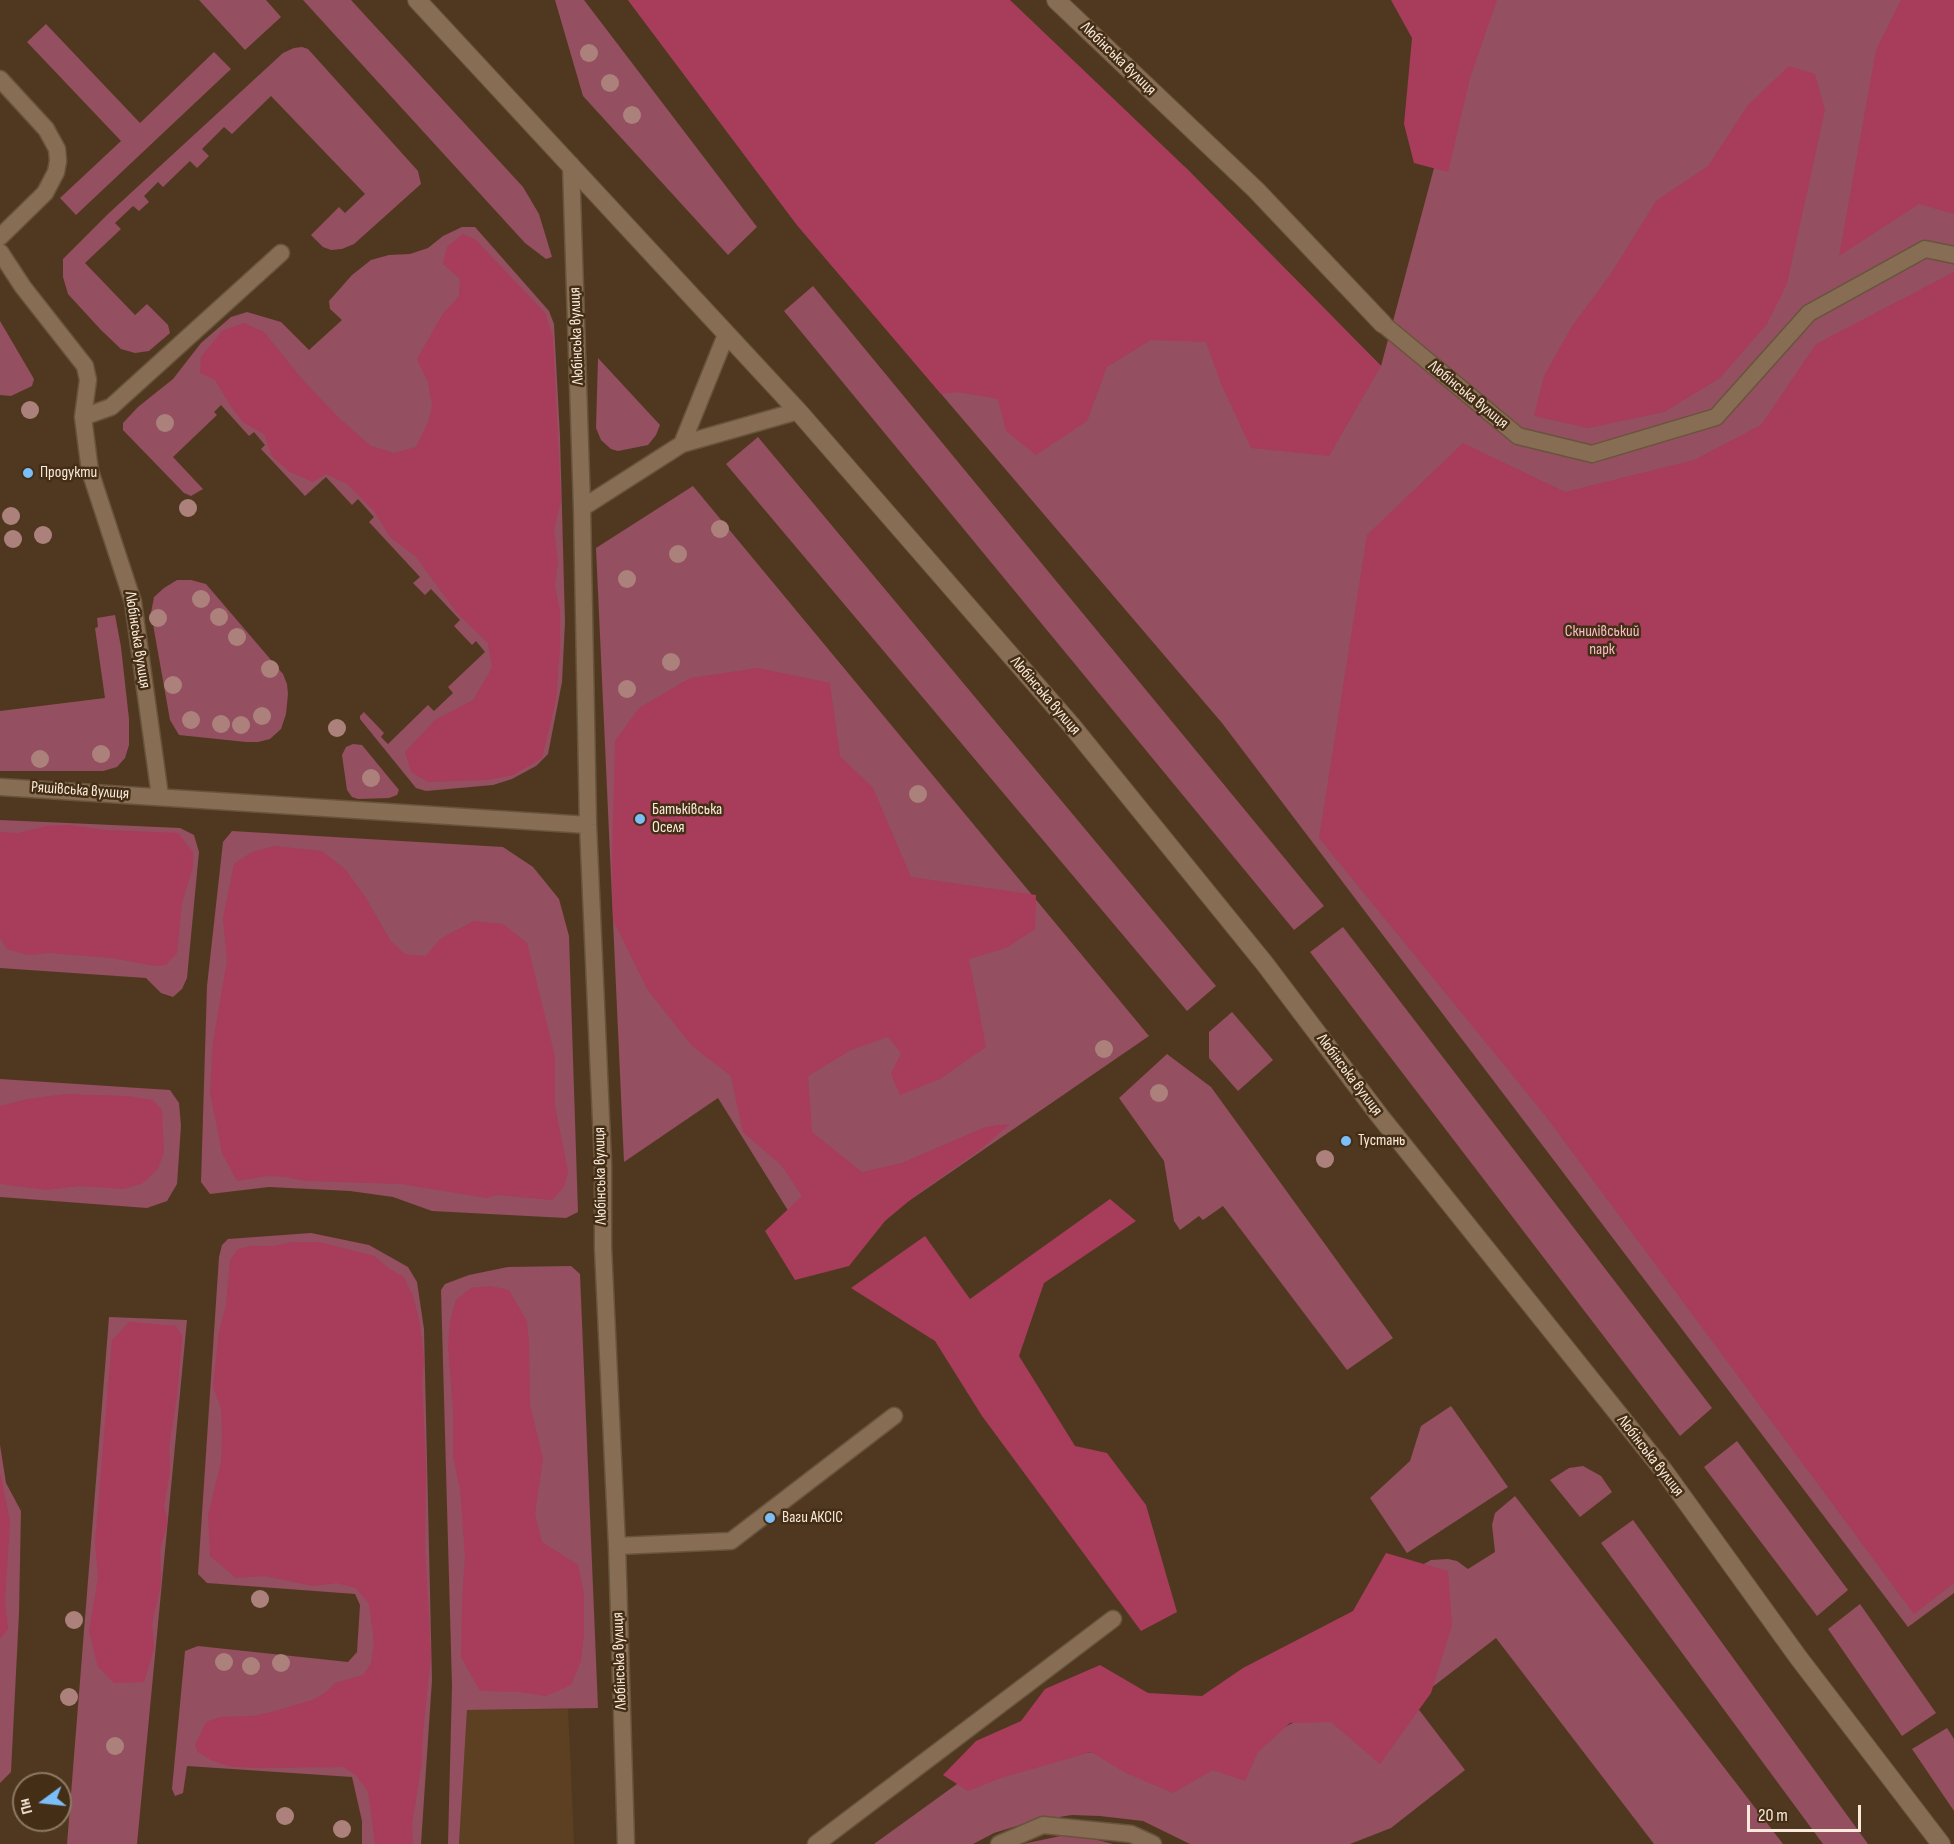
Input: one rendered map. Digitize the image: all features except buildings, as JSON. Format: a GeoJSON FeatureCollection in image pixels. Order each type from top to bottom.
{"type":"FeatureCollection","features":[{"type":"Feature","properties":{"kind":"main road","name":"Любінська вулиця"},"geometry":{"type":"LineString","coordinates":[[417,0],[798,411],[1072,726],[1264,964],[1379,1115],[1664,1471],[1798,1657],[1941,1844]]}},
{"type":"Feature","properties":{"kind":"main road","name":"Любінська вулиця"},"geometry":{"type":"LineString","coordinates":[[1056,0],[1256,190],[1383,324]]}},
{"type":"Feature","properties":{"kind":"lane"},"geometry":{"type":"LineString","coordinates":[[0,79],[46,129],[57,149],[58,161],[52,183],[0,237]]}},
{"type":"Feature","properties":{"kind":"lane","name":"Любінська вулиця"},"geometry":{"type":"LineString","coordinates":[[571,165],[582,507],[588,825],[603,1164],[603,1248],[617,1546],[627,1844]]}},
{"type":"Feature","properties":{"kind":"lane","name":"Любінська вулиця"},"geometry":{"type":"LineString","coordinates":[[1383,324],[1518,436],[1592,454],[1716,417],[1809,313],[1925,249],[1954,255]]}},
{"type":"Feature","properties":{"kind":"lane","name":"Любінська вулиця"},"geometry":{"type":"LineString","coordinates":[[0,252],[23,288],[85,366],[88,380],[83,417],[90,471],[134,602],[160,796]]}},
{"type":"Feature","properties":{"kind":"lane"},"geometry":{"type":"LineString","coordinates":[[83,417],[111,407],[281,253]]}},
{"type":"Feature","properties":{"kind":"lane"},"geometry":{"type":"LineString","coordinates":[[682,444],[726,335]]}},
{"type":"Feature","properties":{"kind":"lane"},"geometry":{"type":"LineString","coordinates":[[582,507],[682,444],[798,411]]}},
{"type":"Feature","properties":{"kind":"lane","name":"Ряшівська вулиця"},"geometry":{"type":"LineString","coordinates":[[0,787],[588,825]]}},
{"type":"Feature","properties":{"kind":"lane"},"geometry":{"type":"LineString","coordinates":[[617,1546],[731,1540],[894,1416]]}},
{"type":"Feature","properties":{"kind":"lane"},"geometry":{"type":"LineString","coordinates":[[816,1844],[1113,1619]]}},
{"type":"Feature","properties":{"kind":"lane"},"geometry":{"type":"LineString","coordinates":[[999,1844],[1043,1825],[1131,1833],[1153,1844]]}},
{"type":"Feature","properties":{"kind":"shaded area"},"geometry":{"type":"Polygon","coordinates":[[[568,1709],[574,1844],[459,1844],[467,1710],[568,1709]]]}},
{"type":"Feature","properties":{"kind":"green space"},"geometry":{"type":"Polygon","coordinates":[[[199,0],[266,0],[281,17],[245,50],[199,0]]]}},
{"type":"Feature","properties":{"kind":"green space"},"geometry":{"type":"Polygon","coordinates":[[[303,0],[351,0],[523,187],[539,214],[552,257],[546,259],[525,243],[303,0]]]}},
{"type":"Feature","properties":{"kind":"green space"},"geometry":{"type":"Polygon","coordinates":[[[555,0],[584,0],[757,227],[728,255],[583,96],[555,0]]]}},
{"type":"Feature","properties":{"kind":"green space","name":"Скнилівський парк"},"geometry":{"type":"Polygon","coordinates":[[[628,0],[1185,167],[1381,366],[1479,0],[1954,0],[1954,1593],[1908,1627],[1222,723],[797,225],[628,0]]]}},
{"type":"Feature","properties":{"kind":"green space"},"geometry":{"type":"Polygon","coordinates":[[[628,0],[1010,0],[1185,167],[1381,366],[1329,456],[1251,448],[1221,384],[1206,342],[1151,340],[1107,367],[1087,421],[1036,455],[1006,431],[998,399],[958,392],[941,394],[797,225],[628,0]]]}},
{"type":"Feature","properties":{"kind":"green space"},"geometry":{"type":"Polygon","coordinates":[[[1391,0],[1497,0],[1470,78],[1448,172],[1414,163],[1404,124],[1412,38],[1391,0]]]}},
{"type":"Feature","properties":{"kind":"green space"},"geometry":{"type":"Polygon","coordinates":[[[1901,0],[1954,0],[1954,214],[1919,204],[1839,256],[1876,50],[1901,0]]]}},
{"type":"Feature","properties":{"kind":"green space"},"geometry":{"type":"Polygon","coordinates":[[[46,24],[140,123],[214,52],[231,69],[76,215],[60,198],[121,141],[27,42],[46,24]]]}},
{"type":"Feature","properties":{"kind":"green space"},"geometry":{"type":"Polygon","coordinates":[[[302,47],[308,49],[418,171],[421,184],[354,244],[342,249],[331,250],[323,247],[311,235],[339,207],[345,213],[365,194],[271,96],[232,134],[224,127],[202,149],[209,156],[197,168],[190,161],[163,187],[158,182],[144,196],[149,202],[139,211],[133,206],[115,223],[121,229],[85,263],[135,315],[147,304],[168,325],[170,333],[149,351],[135,353],[121,349],[68,294],[63,277],[63,259],[108,214],[283,53],[302,47]]]}},
{"type":"Feature","properties":{"kind":"green space"},"geometry":{"type":"Polygon","coordinates":[[[1789,66],[1815,74],[1825,110],[1787,284],[1767,324],[1720,378],[1664,412],[1588,428],[1534,416],[1544,376],[1572,326],[1610,275],[1656,201],[1708,166],[1748,105],[1789,66]]]}},
{"type":"Feature","properties":{"kind":"green space"},"geometry":{"type":"Polygon","coordinates":[[[462,227],[475,227],[549,311],[554,324],[560,436],[565,622],[562,682],[548,754],[536,766],[512,779],[493,785],[426,791],[416,788],[360,719],[360,716],[364,712],[384,733],[381,737],[388,744],[428,705],[434,711],[453,693],[448,687],[485,652],[476,641],[472,645],[454,626],[460,620],[431,589],[425,595],[413,583],[420,577],[369,522],[374,517],[358,499],[352,505],[326,477],[305,496],[261,449],[265,445],[254,432],[249,436],[221,405],[214,412],[217,415],[173,457],[203,489],[191,496],[184,493],[123,430],[123,423],[138,407],[173,379],[201,343],[231,317],[247,312],[281,322],[309,350],[342,320],[330,309],[329,301],[352,275],[371,260],[389,255],[410,254],[428,248],[443,236],[462,227]]]}},
{"type":"Feature","properties":{"kind":"green space"},"geometry":{"type":"Polygon","coordinates":[[[463,234],[476,240],[545,313],[553,337],[561,501],[554,530],[558,561],[555,586],[560,611],[560,647],[556,699],[542,758],[513,775],[487,780],[428,782],[411,772],[405,752],[435,720],[473,700],[492,668],[488,643],[457,613],[416,557],[390,537],[374,511],[347,484],[326,474],[313,482],[290,472],[272,456],[264,434],[243,422],[215,380],[200,373],[201,357],[222,331],[244,323],[264,332],[302,379],[339,418],[371,446],[394,453],[416,447],[429,420],[432,405],[428,382],[417,359],[442,315],[459,296],[460,279],[443,264],[447,247],[463,234]]]}},
{"type":"Feature","properties":{"kind":"green space"},"geometry":{"type":"Polygon","coordinates":[[[1954,272],[1954,1583],[1914,1614],[1544,1114],[1319,838],[1367,535],[1463,443],[1565,492],[1694,460],[1761,425],[1816,344],[1954,272]]]}},
{"type":"Feature","properties":{"kind":"green space"},"geometry":{"type":"Polygon","coordinates":[[[813,286],[1324,906],[1294,930],[784,311],[813,286]]]}},
{"type":"Feature","properties":{"kind":"green space"},"geometry":{"type":"Polygon","coordinates":[[[0,321],[34,379],[32,386],[11,396],[0,395],[0,321]]]}},
{"type":"Feature","properties":{"kind":"green space"},"geometry":{"type":"Polygon","coordinates":[[[598,358],[660,425],[648,445],[618,451],[611,449],[601,440],[596,428],[598,358]]]}},
{"type":"Feature","properties":{"kind":"green space"},"geometry":{"type":"Polygon","coordinates":[[[758,437],[1216,986],[1187,1011],[726,464],[758,437]]]}},
{"type":"Feature","properties":{"kind":"green space"},"geometry":{"type":"Polygon","coordinates":[[[693,486],[1149,1036],[820,1262],[718,1098],[624,1162],[596,548],[693,486]]]}},
{"type":"Feature","properties":{"kind":"green space"},"geometry":{"type":"Polygon","coordinates":[[[177,580],[191,580],[206,584],[283,674],[288,694],[286,714],[281,729],[270,739],[246,742],[179,735],[170,720],[151,613],[154,597],[177,580]]]}},
{"type":"Feature","properties":{"kind":"green space"},"geometry":{"type":"Polygon","coordinates":[[[115,615],[129,719],[129,745],[125,758],[117,767],[103,771],[0,771],[0,711],[105,698],[95,628],[98,627],[97,618],[115,615]]]}},
{"type":"Feature","properties":{"kind":"green space"},"geometry":{"type":"Polygon","coordinates":[[[758,668],[830,683],[840,756],[873,788],[911,877],[1036,895],[1035,929],[1006,948],[969,959],[986,1047],[940,1079],[900,1095],[891,1074],[901,1053],[888,1037],[851,1050],[808,1076],[812,1132],[862,1172],[902,1163],[985,1127],[1010,1124],[981,1149],[916,1195],[885,1221],[849,1266],[795,1280],[765,1231],[802,1196],[781,1165],[743,1132],[731,1076],[692,1046],[647,989],[613,920],[615,741],[639,708],[690,678],[758,668]]]}},
{"type":"Feature","properties":{"kind":"green space"},"geometry":{"type":"Polygon","coordinates":[[[353,744],[362,745],[399,790],[397,795],[389,798],[358,799],[352,797],[347,790],[342,755],[346,747],[353,744]]]}},
{"type":"Feature","properties":{"kind":"green space"},"geometry":{"type":"Polygon","coordinates":[[[0,820],[180,828],[194,835],[199,852],[187,978],[182,989],[173,997],[161,993],[146,978],[0,968],[0,820]]]}},
{"type":"Feature","properties":{"kind":"green space"},"geometry":{"type":"Polygon","coordinates":[[[70,825],[104,830],[178,833],[193,852],[193,867],[182,903],[177,953],[166,965],[155,966],[112,958],[49,953],[28,955],[7,949],[0,938],[0,832],[18,833],[47,826],[70,825]]]}},
{"type":"Feature","properties":{"kind":"green space"},"geometry":{"type":"Polygon","coordinates":[[[232,831],[503,847],[533,867],[559,899],[569,936],[578,1212],[566,1218],[432,1211],[393,1197],[350,1191],[269,1187],[210,1194],[201,1182],[207,986],[223,842],[232,831]]]}},
{"type":"Feature","properties":{"kind":"green space"},"geometry":{"type":"Polygon","coordinates":[[[274,846],[322,851],[346,870],[366,898],[390,940],[405,954],[426,956],[440,939],[474,921],[503,924],[527,943],[555,1057],[555,1106],[568,1171],[564,1187],[552,1200],[497,1195],[487,1198],[401,1184],[306,1181],[285,1177],[268,1176],[237,1181],[222,1153],[210,1093],[213,1042],[227,961],[223,918],[234,864],[252,852],[274,846]]]}},
{"type":"Feature","properties":{"kind":"green space"},"geometry":{"type":"Polygon","coordinates":[[[1343,927],[1712,1408],[1680,1436],[1310,952],[1343,927]]]}},
{"type":"Feature","properties":{"kind":"green space"},"geometry":{"type":"Polygon","coordinates":[[[1232,1012],[1273,1060],[1238,1091],[1209,1058],[1209,1032],[1232,1012]]]}},
{"type":"Feature","properties":{"kind":"green space"},"geometry":{"type":"Polygon","coordinates":[[[1167,1054],[1211,1087],[1393,1338],[1347,1370],[1223,1206],[1203,1220],[1199,1216],[1180,1230],[1174,1221],[1164,1161],[1119,1098],[1167,1054]]]}},
{"type":"Feature","properties":{"kind":"green space"},"geometry":{"type":"Polygon","coordinates":[[[0,1079],[170,1090],[179,1103],[181,1126],[177,1184],[167,1201],[147,1208],[0,1197],[0,1079]]]}},
{"type":"Feature","properties":{"kind":"green space"},"geometry":{"type":"Polygon","coordinates":[[[67,1094],[127,1096],[153,1100],[162,1110],[164,1152],[158,1169],[143,1183],[124,1189],[79,1186],[47,1190],[0,1184],[0,1106],[27,1099],[67,1094]]]}},
{"type":"Feature","properties":{"kind":"green space"},"geometry":{"type":"Polygon","coordinates":[[[1110,1199],[1136,1221],[1044,1283],[1019,1356],[1075,1446],[1107,1453],[1146,1505],[1177,1612],[1141,1631],[982,1416],[935,1341],[851,1288],[925,1236],[970,1299],[1110,1199]]]}},
{"type":"Feature","properties":{"kind":"green space"},"geometry":{"type":"Polygon","coordinates":[[[311,1233],[369,1245],[408,1267],[417,1282],[424,1329],[432,1680],[421,1844],[362,1844],[362,1821],[352,1777],[187,1766],[183,1793],[175,1796],[172,1789],[185,1651],[198,1646],[348,1662],[357,1652],[360,1605],[355,1594],[207,1583],[198,1574],[219,1257],[222,1245],[228,1239],[311,1233]]]}},
{"type":"Feature","properties":{"kind":"green space"},"geometry":{"type":"Polygon","coordinates":[[[292,1242],[319,1242],[374,1256],[404,1277],[413,1296],[419,1319],[424,1359],[422,1381],[426,1467],[425,1549],[431,1655],[422,1761],[412,1825],[413,1844],[375,1844],[368,1792],[356,1775],[343,1767],[228,1766],[198,1752],[195,1745],[206,1722],[220,1717],[268,1713],[312,1700],[325,1693],[335,1683],[363,1675],[371,1663],[374,1642],[369,1604],[356,1588],[337,1583],[313,1586],[265,1576],[236,1578],[210,1556],[208,1515],[221,1462],[222,1435],[221,1408],[213,1387],[219,1332],[226,1305],[230,1260],[238,1249],[292,1242]]]}},
{"type":"Feature","properties":{"kind":"green space"},"geometry":{"type":"Polygon","coordinates":[[[571,1266],[580,1274],[598,1708],[467,1710],[459,1844],[448,1844],[452,1686],[441,1290],[445,1284],[469,1275],[508,1267],[571,1266]]]}},
{"type":"Feature","properties":{"kind":"green space"},"geometry":{"type":"Polygon","coordinates":[[[490,1286],[509,1290],[527,1321],[530,1405],[543,1458],[535,1514],[542,1542],[578,1565],[584,1594],[581,1661],[571,1685],[546,1696],[519,1692],[480,1691],[461,1657],[465,1556],[460,1490],[453,1456],[453,1412],[448,1346],[450,1321],[456,1300],[471,1288],[490,1286]]]}},
{"type":"Feature","properties":{"kind":"green space"},"geometry":{"type":"Polygon","coordinates":[[[109,1317],[187,1320],[137,1844],[67,1844],[68,1832],[72,1832],[72,1781],[109,1317]]]}},
{"type":"Feature","properties":{"kind":"green space"},"geometry":{"type":"Polygon","coordinates":[[[129,1322],[176,1326],[182,1336],[177,1395],[169,1448],[170,1471],[164,1507],[168,1521],[160,1549],[161,1584],[152,1624],[154,1649],[144,1682],[114,1683],[98,1667],[89,1631],[98,1577],[95,1543],[112,1340],[129,1322]]]}},
{"type":"Feature","properties":{"kind":"green space"},"geometry":{"type":"Polygon","coordinates":[[[1451,1406],[1508,1487],[1407,1553],[1370,1498],[1410,1461],[1421,1426],[1451,1406]]]}},
{"type":"Feature","properties":{"kind":"green space"},"geometry":{"type":"Polygon","coordinates":[[[1737,1441],[1848,1590],[1817,1616],[1704,1467],[1737,1441]]]}},
{"type":"Feature","properties":{"kind":"green space"},"geometry":{"type":"Polygon","coordinates":[[[0,1445],[6,1483],[21,1511],[19,1613],[11,1772],[0,1783],[0,1445]]]}},
{"type":"Feature","properties":{"kind":"green space"},"geometry":{"type":"Polygon","coordinates":[[[1583,1466],[1601,1476],[1612,1492],[1580,1517],[1550,1480],[1569,1468],[1583,1466]]]}},
{"type":"Feature","properties":{"kind":"green space"},"geometry":{"type":"Polygon","coordinates":[[[0,1473],[10,1521],[5,1602],[8,1629],[0,1639],[0,1473]]]}},
{"type":"Feature","properties":{"kind":"green space"},"geometry":{"type":"Polygon","coordinates":[[[1515,1496],[1783,1844],[1654,1844],[1496,1638],[1413,1702],[1465,1770],[1391,1828],[1350,1844],[1190,1844],[1143,1821],[1072,1815],[1033,1821],[994,1833],[973,1844],[874,1844],[957,1784],[979,1772],[1127,1746],[1263,1738],[1344,1697],[1413,1570],[1431,1560],[1448,1559],[1457,1561],[1468,1569],[1495,1552],[1492,1525],[1495,1513],[1515,1496]]]}},
{"type":"Feature","properties":{"kind":"green space"},"geometry":{"type":"Polygon","coordinates":[[[1633,1520],[1868,1844],[1823,1844],[1601,1543],[1633,1520]]]}},
{"type":"Feature","properties":{"kind":"green space"},"geometry":{"type":"Polygon","coordinates":[[[1386,1553],[1448,1571],[1452,1625],[1431,1693],[1380,1764],[1331,1722],[1290,1723],[1258,1752],[1245,1781],[1213,1770],[1173,1793],[1126,1773],[1091,1752],[1001,1778],[968,1791],[943,1775],[976,1741],[1021,1721],[1045,1689],[1100,1665],[1148,1693],[1202,1696],[1243,1668],[1353,1611],[1386,1553]]]}},
{"type":"Feature","properties":{"kind":"green space"},"geometry":{"type":"Polygon","coordinates":[[[1860,1604],[1936,1713],[1902,1736],[1828,1629],[1860,1604]]]}},
{"type":"Feature","properties":{"kind":"green space"},"geometry":{"type":"Polygon","coordinates":[[[1947,1728],[1954,1739],[1954,1811],[1912,1749],[1947,1728]]]}},
{"type":"Feature","properties":{"kind":"green space"},"geometry":{"type":"Polygon","coordinates":[[[1065,1835],[1094,1839],[1113,1844],[1023,1844],[1065,1835]]]}},
{"type":"Feature","properties":{"kind":"place","name":"Продукти"},"geometry":{"type":"Point","coordinates":[28,473]}},
{"type":"Feature","properties":{"kind":"place","name":"Батьківська Оселя"},"geometry":{"type":"Point","coordinates":[640,819]}},
{"type":"Feature","properties":{"kind":"place","name":"Тустань"},"geometry":{"type":"Point","coordinates":[1346,1141]}},
{"type":"Feature","properties":{"kind":"place","name":"Ваги АКСІС"},"geometry":{"type":"Point","coordinates":[770,1518]}}]}
